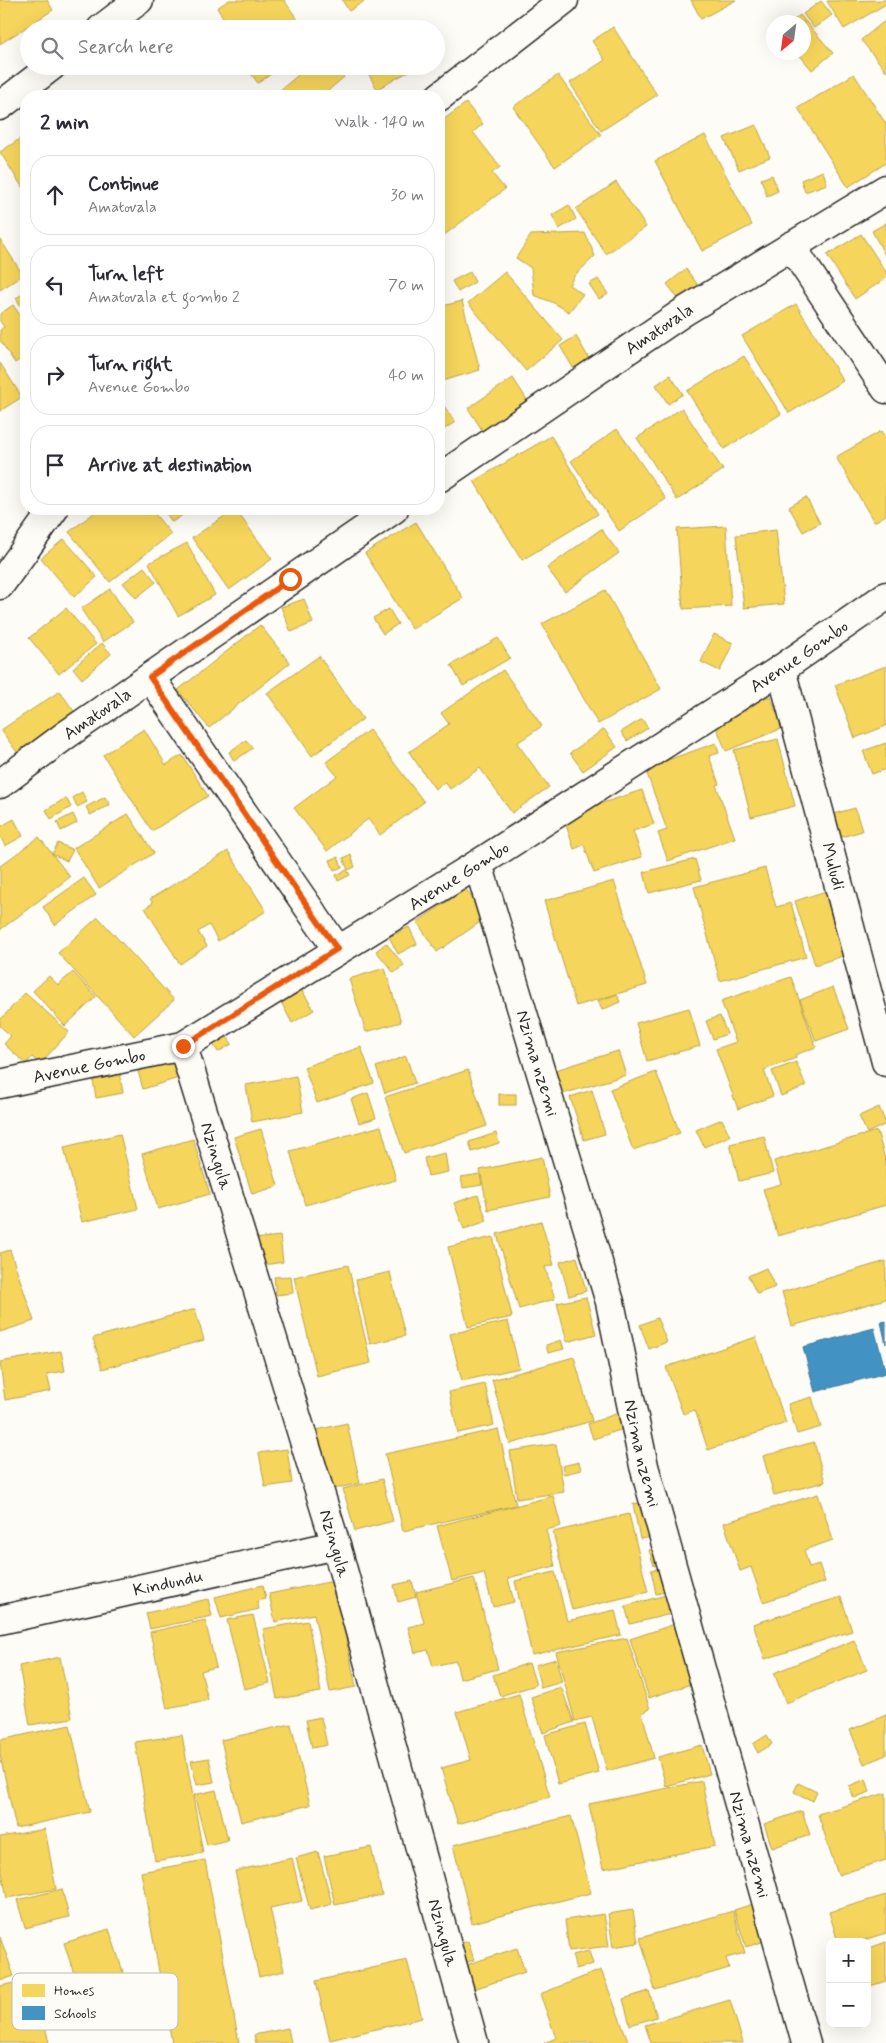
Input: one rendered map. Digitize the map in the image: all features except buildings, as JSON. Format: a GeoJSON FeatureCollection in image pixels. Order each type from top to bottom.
{"type":"FeatureCollection","features":[{"type":"Feature","properties":{"kind":"street"},"geometry":{"type":"LineString","coordinates":[[113,20],[139,0]]}},
{"type":"Feature","properties":{"kind":"street"},"geometry":{"type":"LineString","coordinates":[[445,92],[564,0]]}},
{"type":"Feature","properties":{"kind":"street"},"geometry":{"type":"LineString","coordinates":[[21,90],[40,75]]}},
{"type":"Feature","properties":{"kind":"street"},"geometry":{"type":"LineString","coordinates":[[0,106],[20,91]]}},
{"type":"Feature","properties":{"kind":"street","name":"Amatovala"},"geometry":{"type":"LineString","coordinates":[[445,474],[685,311],[886,189]]}},
{"type":"Feature","properties":{"kind":"street"},"geometry":{"type":"LineString","coordinates":[[792,246],[886,389]]}},
{"type":"Feature","properties":{"kind":"street"},"geometry":{"type":"LineString","coordinates":[[0,586],[50,515]]}},
{"type":"Feature","properties":{"kind":"street","name":"Amatovala"},"geometry":{"type":"LineString","coordinates":[[0,784],[150,677],[385,515]]}},
{"type":"Feature","properties":{"kind":"street","name":"Avenue Gombo"},"geometry":{"type":"LineString","coordinates":[[0,1084],[183,1046],[337,949],[478,864],[781,669],[886,596]]}},
{"type":"Feature","properties":{"kind":"street","name":"Muludi"},"geometry":{"type":"LineString","coordinates":[[781,669],[886,1062]]}},
{"type":"Feature","properties":{"kind":"street"},"geometry":{"type":"LineString","coordinates":[[150,677],[337,949]]}},
{"type":"Feature","properties":{"kind":"street","name":"Nzima nzemi"},"geometry":{"type":"LineString","coordinates":[[478,864],[610,1302],[644,1466],[806,2043]]}},
{"type":"Feature","properties":{"kind":"street","name":"Nzingula"},"geometry":{"type":"LineString","coordinates":[[183,1046],[336,1545],[474,2043]]}},
{"type":"Feature","properties":{"kind":"street","name":"Kindundu"},"geometry":{"type":"LineString","coordinates":[[0,1620],[336,1545]]}},
{"type":"Feature","properties":{"kind":"route"},"geometry":{"type":"LineString","coordinates":[[183,1046],[337,949],[150,677],[290,579]]}}]}
